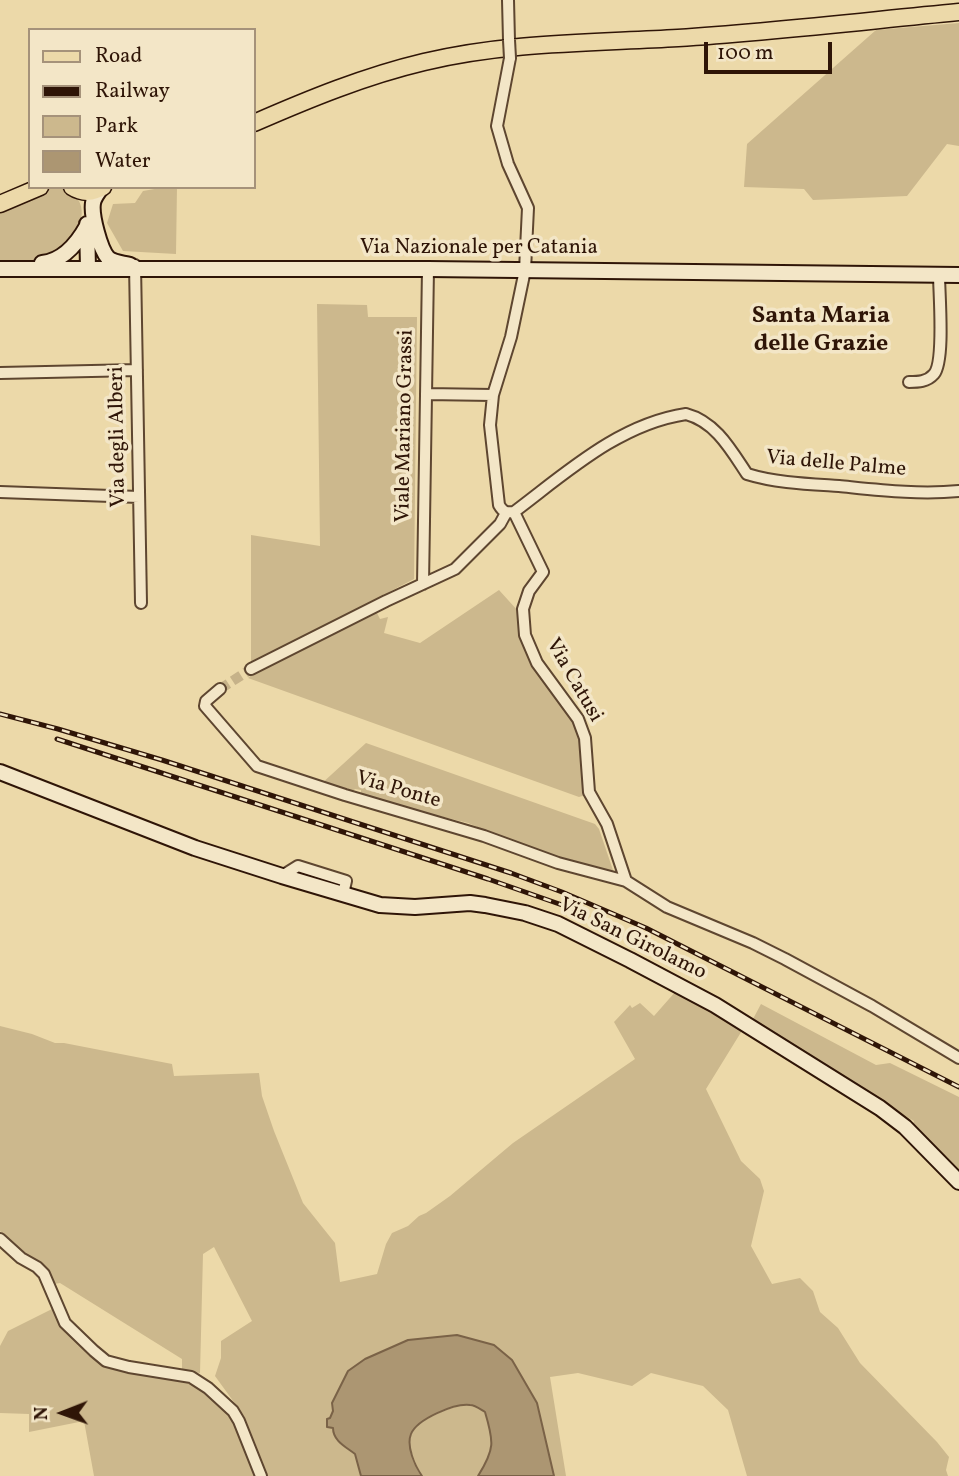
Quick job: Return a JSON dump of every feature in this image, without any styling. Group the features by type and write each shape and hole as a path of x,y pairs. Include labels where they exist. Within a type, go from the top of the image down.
{"main road":[{"path":"256,122 344,86 424,62 470,53 546,45 758,32 959,12"},
{"path":"0,204 33,189"},
{"path":"75,189 85,192 99,189"}],"street":[{"name":"Via Catusi","path":"508,0 510,58 497,126 508,164 528,208 525,270 493,395 490,425 499,505 502,511 510,512 543,572 529,591 523,609 525,635 537,663 578,719 585,738 589,792 607,824 626,881"},
{"path":"75,189 86,206 92,229 107,256 135,268"},
{"path":"88,268 93,260 93,203 95,195 101,189"},
{"path":"0,267 56,261 92,229"},
{"name":"Via Nazionale per Catania","path":"0,267 92,270 428,269 959,275"},
{"name":"Via degli Alberi","path":"135,268 141,603"},
{"name":"Viale Mariano Grassi","path":"423,584 428,269"},
{"path":"909,382 929,379 938,368 939,274"},
{"path":"0,373 137,370"},
{"path":"426,394 493,395"},
{"name":"Via delle Palme","path":"510,512 611,441 645,424 686,414 716,432 731,447 747,474 754,476 789,483 894,491 959,491"},
{"path":"0,492 139,496"},
{"path":"251,669 386,600 455,569 510,512"},
{"name":"Via Ponte","path":"220,689 206,701 205,706 257,766 484,836 558,863 626,881"},
{"name":"Via San Girolamo","path":"0,772 195,848 282,877 344,887 380,905 485,905 516,910 558,924 715,1005 880,1108 905,1127 959,1182"},
{"path":"282,877 298,866 344,887"},
{"path":"626,881 667,907 785,958 959,1058"},
{"path":"0,1238 21,1258 44,1273 65,1323 106,1361 191,1377 208,1388 233,1411 261,1476"}],"green space":[{"path":"959,23 959,146 947,144 907,196 813,200 804,189 744,187 747,144 876,30"},
{"path":"46,189 64,189 78,200 82,214 73,240 59,250 40,260 0,261 0,210"},
{"path":"177,189 176,254 123,251 107,223 113,204 135,203 143,191"},
{"path":"317,304 367,305 368,317 417,317 414,579 251,664 251,535 320,546"},
{"path":"499,590 518,611 523,637 580,730 582,743 579,748 586,795 579,797 248,678 376,611 380,619 388,617 384,633 420,643"},
{"path":"366,743 595,824 615,876 559,861 468,823 361,797 361,790 355,789 349,795 320,785"},
{"path":"676,991 743,1029 706,1089 741,1161 760,1179 764,1191 751,1246 772,1284 800,1278 813,1291 820,1312 838,1328 860,1363 949,1457 946,1470 948,1476 747,1476 728,1410 703,1386 651,1373 632,1386 578,1373 550,1377 566,1476 554,1476 537,1403 512,1360 333,1411 327,1427 333,1428 341,1444 355,1454 361,1476 268,1476 244,1416 215,1376 221,1358 221,1341 252,1321 214,1247 203,1254 200,1373 182,1371 182,1359 60,1283 54,1284 0,1231 0,1026 55,1043 172,1064 174,1076 259,1073 262,1096 303,1203 335,1243 340,1282 377,1274 392,1233 408,1226 450,1196 513,1143 635,1059 614,1022 630,1005 632,1008 640,1003 654,1016"},
{"path":"761,1004 876,1065 890,1063 959,1097 959,1170 913,1124 914,1121 753,1019"},
{"path":"54,1308 92,1353 189,1380 232,1412 258,1476 94,1476 84,1421 29,1432 29,1414 0,1413 0,1346 8,1331"},
{"path":"472,1404 485,1412 491,1438 488,1459 478,1476 422,1476 411,1448 411,1435 414,1430 422,1422 440,1413"}],"water":[{"path":"457,1335 494,1345 512,1360 537,1403 554,1476 478,1476 488,1459 491,1438 485,1412 472,1405 446,1409 415,1428 411,1434 410,1450 422,1476 361,1476 355,1454 338,1440 333,1428 327,1427 327,1419 333,1411 332,1403 348,1371 365,1359 408,1340"}],"tunnel":[{"path":"220,689 251,669"}],"railway":[{"path":"0,714 162,760 562,892 646,928 959,1087"},
{"path":"57,739 585,913"}],"district":[{"name":"Santa Maria delle Grazie","path":"821,332"}]}
